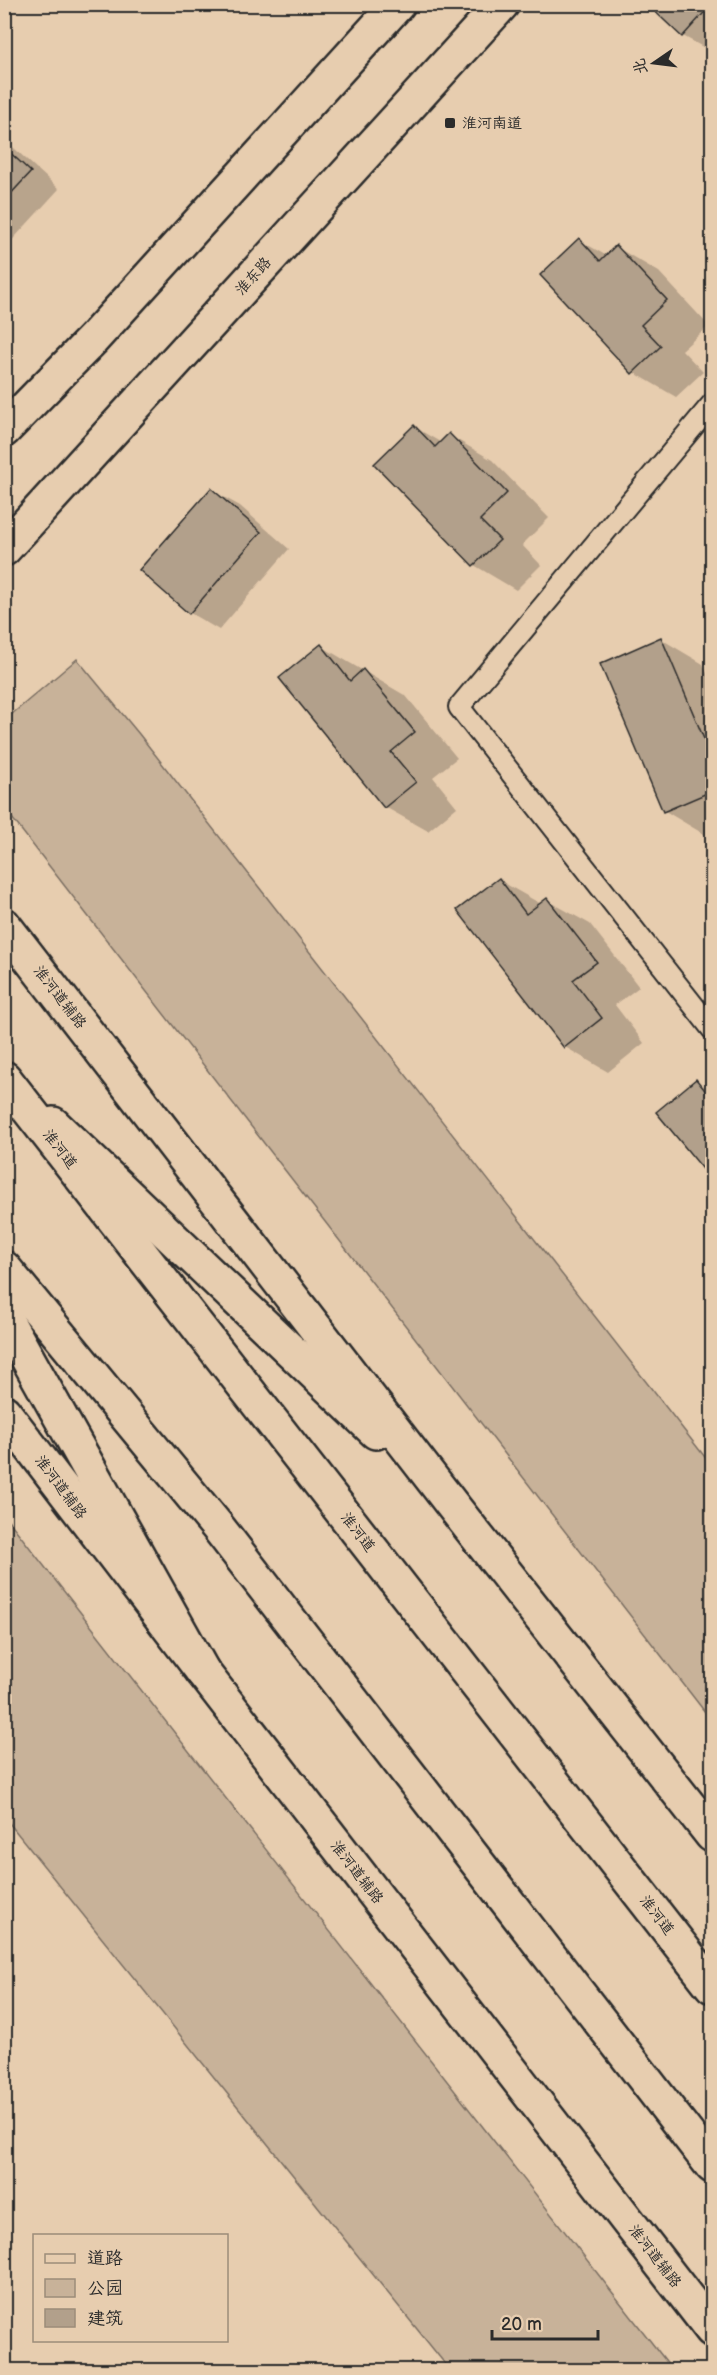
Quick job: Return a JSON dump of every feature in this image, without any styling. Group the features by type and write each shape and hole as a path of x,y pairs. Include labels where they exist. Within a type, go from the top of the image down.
{"main road":[{"path":"4,430 101,330 398,4"},
{"name":"淮东路","path":"4,549 502,4"},
{"name":"淮河道辅路","path":"4,925 453,1506 712,1835"},
{"path":"5,1078 453,1506"},
{"name":"淮河道","path":"5,1078 712,1986"},
{"path":"4,1268 218,1527 712,2166"},
{"path":"4,1316 203,1672"},
{"name":"淮河道辅路","path":"4,1412 712,2330"}],"lane":[{"path":"712,404 459,707 712,1029"}],"green space":[{"path":"77,659 139,734 712,1466 712,1721 5,809 5,720"},
{"path":"5,1516 673,2370 450,2370 5,1818"}],"building":[{"path":"647,4 712,4 682,37"},
{"path":"4,147 31,172 4,201"},
{"path":"579,238 600,261 616,245 667,300 641,325 661,346 632,374 540,275"},
{"path":"414,425 435,447 449,433 507,493 480,520 500,540 473,566 374,464"},
{"path":"211,488 261,532 189,614 139,570"},
{"path":"661,637 712,758 712,791 663,812 600,664"},
{"path":"321,644 350,681 363,669 415,732 391,752 416,782 384,808 279,678"},
{"path":"499,878 526,914 547,898 597,962 573,980 602,1018 564,1048 457,910"},
{"path":"696,1079 712,1099 712,1180 656,1112"}],"place":[{"name":"淮河南道","path":"450,123"}]}
